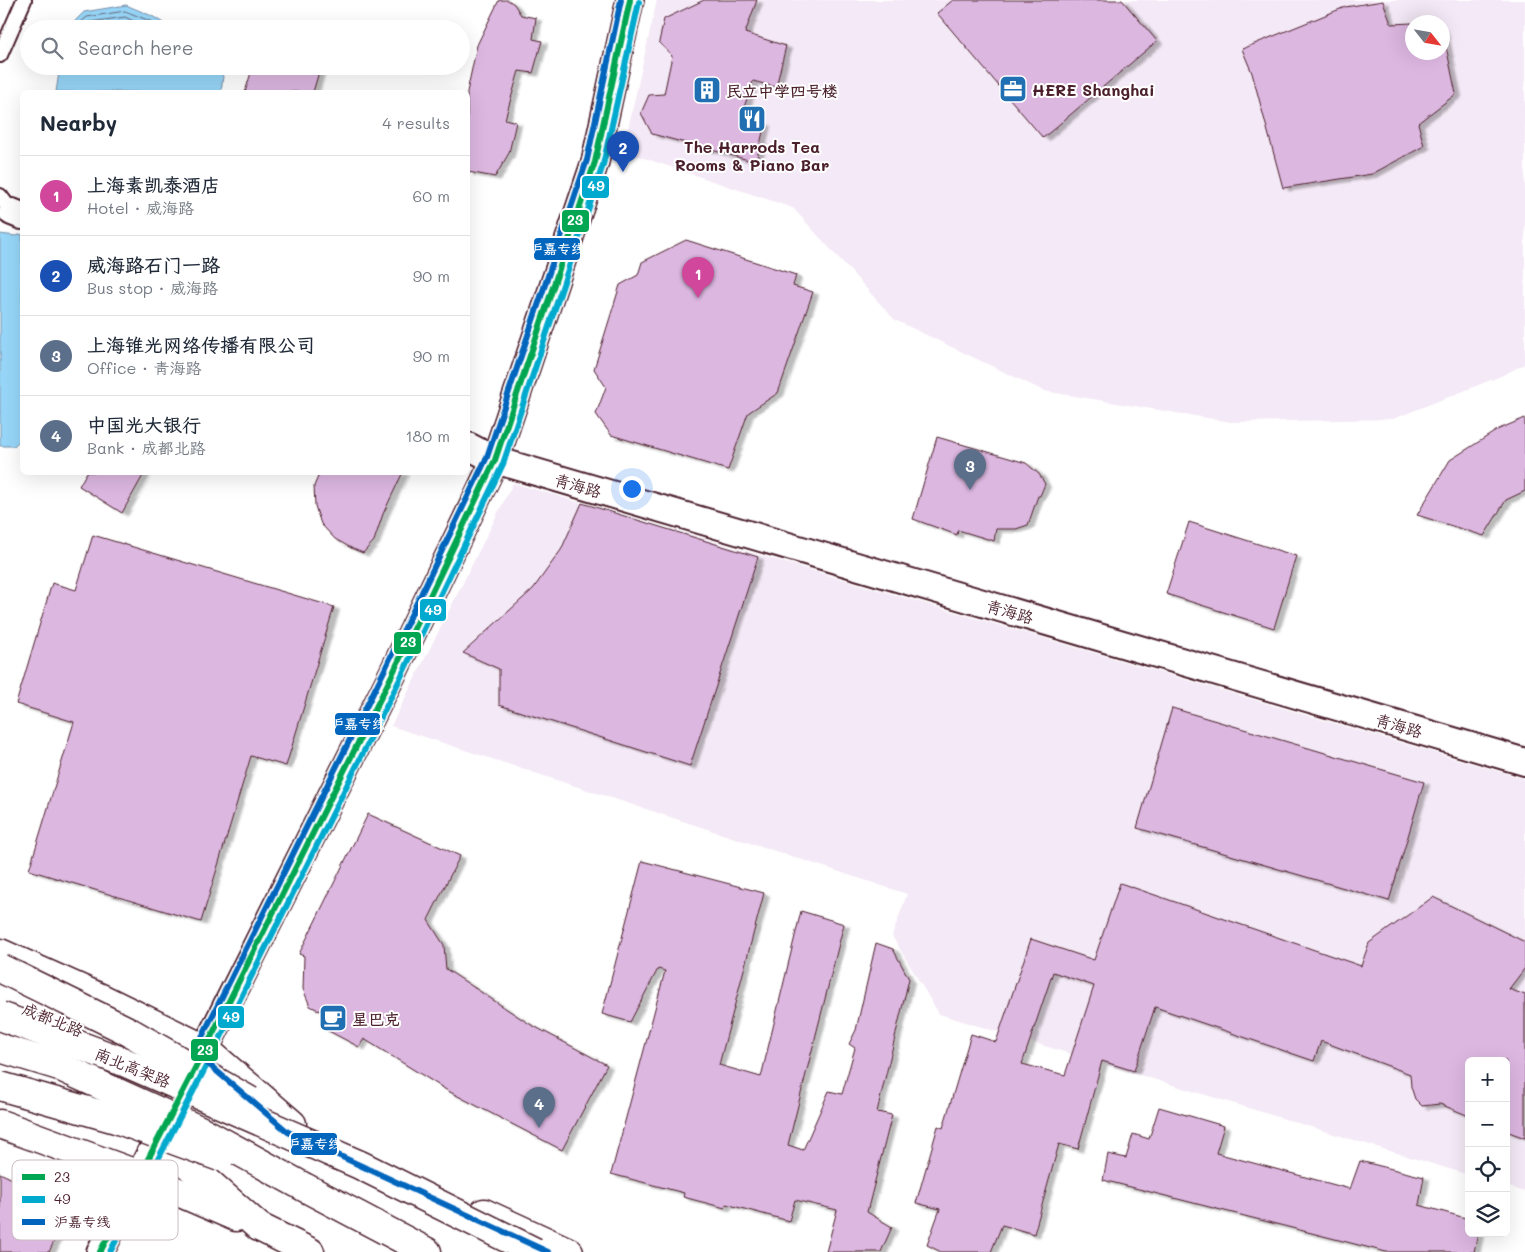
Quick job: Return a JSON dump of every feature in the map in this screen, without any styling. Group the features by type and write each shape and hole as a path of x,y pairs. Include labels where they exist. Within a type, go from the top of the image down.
{"main road":[{"path":"1,958 104,999 205,1049 292,1124"},
{"path":"1,958 98,1037"},
{"path":"1,958 76,1004 142,1039 360,1165"},
{"name":"成都北路","path":"0,998 98,1037 187,1080 292,1124 569,1252"},
{"name":"南北高架路","path":"0,1016 124,1062 360,1165 535,1252"},
{"name":"南北高架路","path":"0,1048 56,1065 202,1131 427,1252"},
{"path":"0,1078 72,1103 158,1138 259,1227"},
{"path":"0,1086 116,1119 304,1187"},
{"path":"0,1124 99,1160"},
{"path":"178,1192 259,1227 310,1252"}],"street":[{"path":"147,1160 187,1080 205,1049 392,675 495,460 595,162 630,0"},
{"name":"青海路","path":"470,447 495,460 1525,762"},
{"path":"100,1252 106,1240"}],"lane":[{"path":"0,55 24,0"}],"shaded area":[{"path":"657,0 1525,0 1525,364 1501,376 1393,419 1231,422 1044,391 895,320 793,208 623,151"},
{"path":"513,483 1525,779 1525,1192 1510,1187 1510,1057 1465,1057 1465,1174 939,1014 892,936 907,894 391,726"}],"water":[{"path":"126,5 158,20 76,20 84,12"},
{"path":"59,75 223,76 221,90 56,90"},
{"path":"0,234 20,235 20,440 14,446 0,446"}],"building":[{"path":"499,0 508,0 514,4 521,15 536,18 533,39 542,41 533,73 519,71 505,119 516,122 509,153 495,177 470,172 470,90 467,90 477,45"},
{"name":"民立中学四号楼","path":"704,0 757,0 745,33 786,46 776,87 753,81 741,116 765,123 756,162 652,134 641,113 649,95 664,94 672,56 659,42 664,19"},
{"path":"953,0 1122,0 1157,41 1043,138 937,13"},
{"path":"1383,1 1391,24 1405,23 1405,60 1449,60 1456,94 1418,123 1424,146 1372,174 1283,188 1252,73 1242,49 1345,7"},
{"path":"250,75 318,75 314,90 246,90"},
{"path":"686,240 796,275 793,286 813,292 778,393 748,413 728,470 611,435 596,414 606,387 594,369 620,285 638,275 642,262"},
{"path":"1525,418 1525,491 1506,500 1484,536 1417,515 1450,460 1499,429"},
{"path":"937,437 1026,463 1039,474 1045,484 1040,496 1038,496 1028,525 1016,529 996,529 994,541 958,530 957,535 913,519"},
{"path":"85,475 143,475 122,513 79,486"},
{"path":"319,475 402,475 383,514 374,541 363,553 335,539 321,524 315,506 314,486"},
{"path":"582,503 758,557 690,766 499,705 499,669 463,653 533,589 561,550"},
{"path":"1189,522 1296,556 1274,628 1166,594"},
{"path":"93,535 334,607 286,766 251,756 201,922 29,870 74,722 16,704 52,583 76,590"},
{"path":"1172,708 1424,782 1389,901 1137,828"},
{"path":"368,814 460,856 428,920 444,945 446,969 528,1023 607,1065 562,1150 448,1091 364,1039 359,1047 321,1027 327,1014 310,1006 303,989 304,956 299,954"},
{"path":"642,861 764,893 719,1065 761,1077 801,911 844,924 788,1145 803,1150 829,1091 842,1094 855,1048 849,1044 856,1030 876,943 893,949 909,979 877,1112 892,1115 867,1212 892,1227 881,1252 826,1252 837,1210 795,1200 789,1221 726,1204 725,1208 683,1197 684,1193 611,1174 665,971 658,969 630,1022 602,1014"},
{"path":"1120,883 1361,966 1369,943 1433,897 1525,942 1525,968 1509,989 1525,995 1525,1138 1510,1132 1510,1057 1465,1057 1465,1114 1440,1104 1422,1106 1415,1099 1411,1087 1410,1074 1321,1041 1314,1061 1155,1007 1134,1071 1102,1061 1078,1149 1059,1144 1034,1234 1002,1225 991,1252 941,1252 927,1245 940,1209 916,1203 938,1126 943,1128 971,1034 996,1042 1031,939 1094,960","holes":["1053,972 1094,986 1065,1075 1022,1064"]},
{"path":"1159,1107 1224,1126 1216,1153 1350,1189 1360,1161 1424,1177 1419,1205 1465,1218 1465,1237 1477,1237 1474,1252 1386,1252 1103,1180 1108,1154 1126,1158 1133,1134 1149,1139"},
{"path":"0,1173 12,1179 12,1240 55,1240 49,1252 0,1252"}],"transit line":[{"name":"沪嘉专线","path":"548,1252 288,1132 199,1056 196,1049 384,671 487,457 587,160 621,0"},
{"name":"23","path":"148,1160 392,675 495,460 595,162 630,0"},
{"name":"49","path":"158,1160 400,679 503,464 603,165 639,2"},
{"name":"23","path":"100,1252 106,1240"},
{"name":"49","path":"110,1252 116,1240"}],"place":[{"name":"HERE Shanghai","path":"1013,89"},
{"name":"民立中学四号楼","path":"707,90"},
{"name":"The Harrods Tea Rooms & Piano Bar","path":"752,119"},
{"name":"威海路石门一路","path":"623,172"},
{"name":"上海素凯泰酒店","path":"698,298"},
{"name":"上海锥光网络传播有限公司","path":"970,490"},
{"name":"星巴克","path":"333,1018"},
{"name":"中国光大银行","path":"539,1128"}]}
